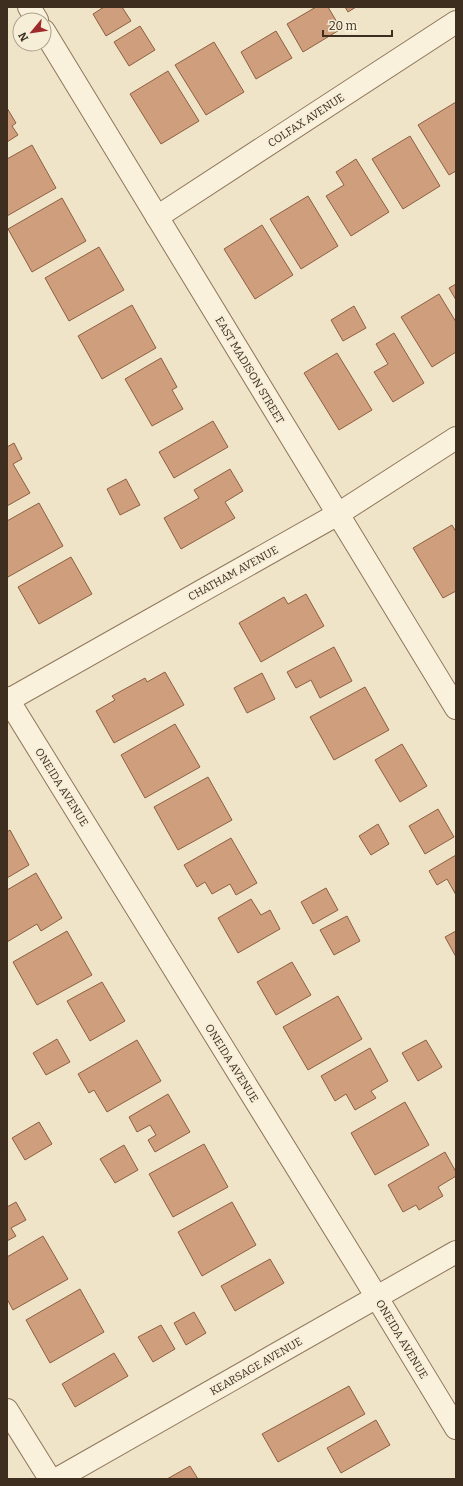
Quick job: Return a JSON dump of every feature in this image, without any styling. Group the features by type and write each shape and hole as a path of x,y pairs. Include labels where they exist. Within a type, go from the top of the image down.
{"street":[{"name":"COLFAX AVENUE","path":"157,217 456,22"},
{"name":"EAST MADISON STREET","path":"52,44 456,708"},
{"name":"CHATHAM AVENUE","path":"7,700 338,514 456,438"},
{"name":"ONEIDA AVENUE","path":"7,700 377,1297 456,1428"},
{"name":"KEARSAGE AVENUE","path":"57,1479 456,1252"},
{"path":"7,1410 50,1479"}],"building":[{"path":"104,7 122,7 131,21 106,36 93,14"},
{"path":"316,7 328,7 341,29 303,52 287,24"},
{"path":"345,7 356,7 348,12"},
{"path":"140,26 155,50 129,66 114,42"},
{"path":"276,31 292,58 256,79 241,52"},
{"path":"214,42 244,92 206,115 175,65"},
{"path":"168,71 199,121 161,144 130,94"},
{"path":"456,102 456,171 449,175 418,125"},
{"path":"7,108 16,123 12,126 18,135 7,142"},
{"path":"410,136 440,186 403,209 372,159"},
{"path":"32,145 56,188 7,216 7,159"},
{"path":"356,159 389,212 351,236 326,196 344,185 336,172"},
{"path":"308,196 338,246 301,269 270,219"},
{"path":"62,198 86,241 32,272 8,229"},
{"path":"262,225 293,275 255,299 224,249"},
{"path":"99,247 124,290 69,321 45,278"},
{"path":"456,284 456,300 449,288"},
{"path":"439,294 456,322 456,352 432,367 401,317"},
{"path":"132,305 156,348 102,379 78,336"},
{"path":"354,306 366,328 343,341 331,320"},
{"path":"394,333 424,383 393,402 374,372 388,364 376,344"},
{"path":"337,353 372,410 339,430 304,373"},
{"path":"161,358 177,387 172,390 183,409 152,426 125,379"},
{"path":"213,421 228,447 174,478 159,452"},
{"path":"14,443 22,459 13,464 30,493 7,506 7,447"},
{"path":"230,469 243,491 225,502 235,518 181,549 164,518 199,498 194,490"},
{"path":"126,479 140,505 120,515 107,489"},
{"path":"39,503 63,546 8,577 7,521"},
{"path":"452,525 456,532 456,591 443,598 413,548"},
{"path":"71,557 92,594 39,624 18,587"},
{"path":"306,594 324,626 261,662 239,623 284,597 288,604"},
{"path":"334,647 352,681 320,698 311,680 296,688 287,672"},
{"path":"165,672 184,705 114,743 96,711 115,700 112,696 145,678 147,682"},
{"path":"262,673 275,699 247,713 234,688"},
{"path":"365,687 389,730 334,760 310,717"},
{"path":"175,724 200,767 145,798 121,755"},
{"path":"402,744 427,786 400,802 375,760"},
{"path":"208,777 232,820 178,850 154,807"},
{"path":"438,809 454,837 425,854 409,826"},
{"path":"378,824 389,844 371,855 359,836"},
{"path":"10,830 29,865 7,878 7,832"},
{"path":"231,838 257,883 236,895 230,884 212,894 205,882 197,887 184,865"},
{"path":"456,855 456,895 447,879 437,885 429,871"},
{"path":"36,873 62,918 41,931 37,924 7,942 7,890"},
{"path":"326,888 338,910 313,924 301,902"},
{"path":"251,899 261,915 270,910 280,929 238,953 218,918"},
{"path":"347,916 360,941 334,955 320,930"},
{"path":"67,931 92,975 37,1005 13,962"},
{"path":"456,931 456,957 445,937"},
{"path":"292,962 311,995 276,1015 257,982"},
{"path":"102,982 125,1021 90,1041 67,1001"},
{"path":"338,996 362,1039 308,1070 283,1027"},
{"path":"57,1039 70,1062 46,1075 33,1053"},
{"path":"137,1040 161,1081 107,1112 94,1090 89,1093 78,1074"},
{"path":"426,1040 442,1067 418,1081 402,1053"},
{"path":"370,1048 388,1081 371,1091 376,1098 355,1110 346,1094 335,1101 321,1076"},
{"path":"168,1094 190,1132 155,1152 148,1140 156,1135 150,1125 137,1132 129,1117"},
{"path":"405,1102 429,1145 375,1175 351,1133"},
{"path":"39,1122 52,1144 25,1160 12,1138"},
{"path":"204,1144 228,1187 173,1217 149,1174"},
{"path":"124,1145 138,1170 115,1183 100,1159"},
{"path":"445,1152 456,1172 456,1176 438,1187 443,1196 419,1210 416,1205 403,1212 388,1185"},
{"path":"16,1202 26,1220 11,1228 16,1236 7,1241 7,1207"},
{"path":"232,1202 256,1245 202,1276 178,1232"},
{"path":"43,1236 68,1279 13,1310 7,1299 7,1257"},
{"path":"270,1259 284,1283 235,1311 221,1286"},
{"path":"80,1289 104,1332 50,1363 26,1320"},
{"path":"194,1312 206,1333 186,1345 174,1323"},
{"path":"161,1325 175,1349 153,1362 138,1337"},
{"path":"114,1353 128,1376 75,1407 62,1384"},
{"path":"349,1386 365,1414 278,1462 262,1434"},
{"path":"376,1420 390,1445 341,1473 327,1448"},
{"path":"190,1466 198,1479 167,1479"}]}
